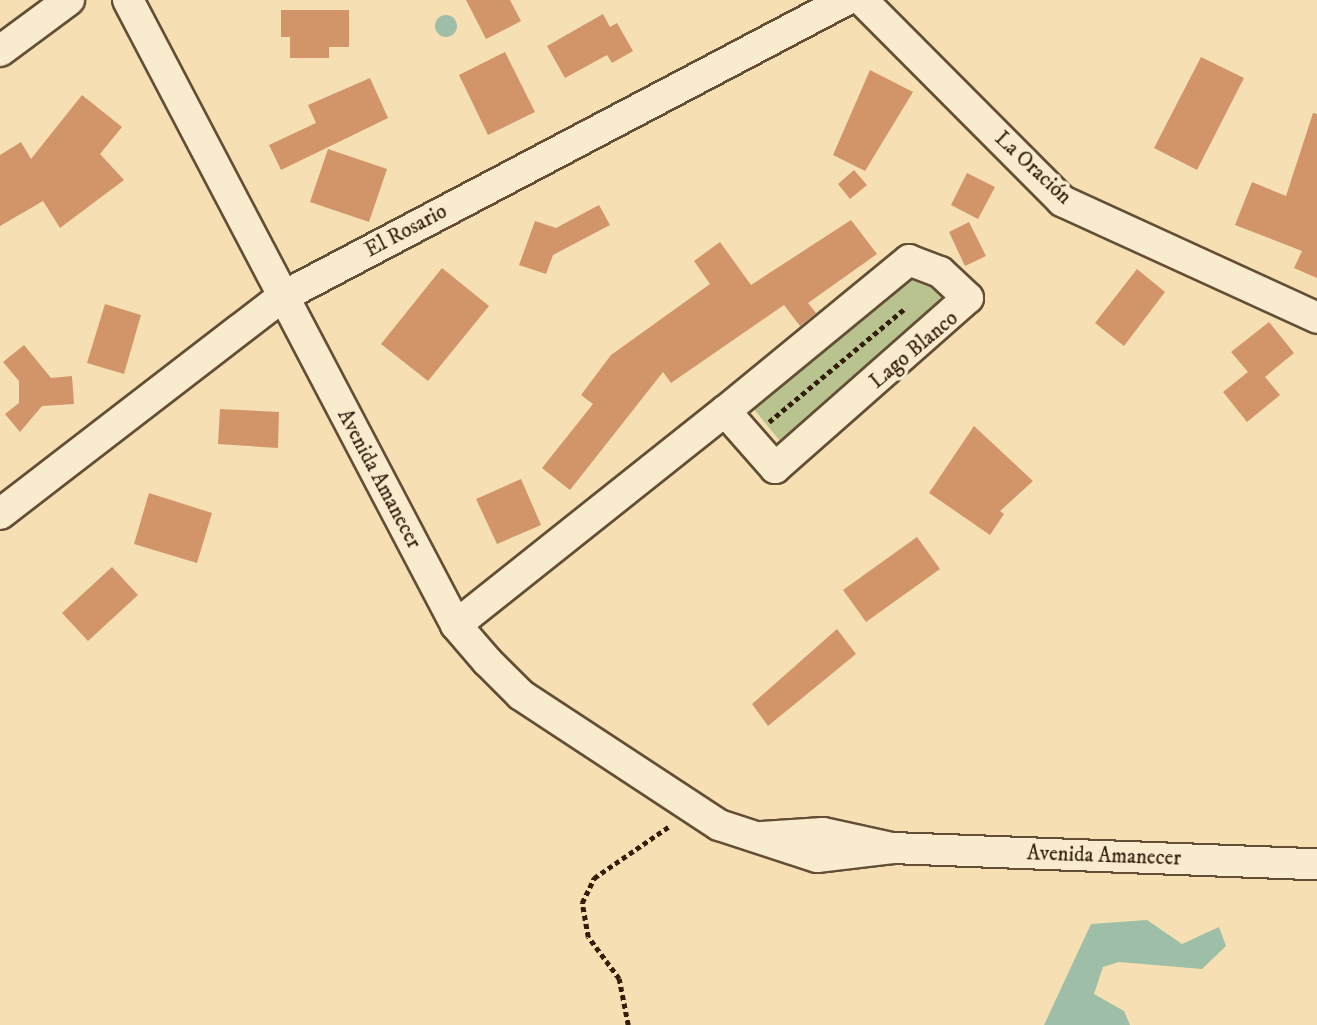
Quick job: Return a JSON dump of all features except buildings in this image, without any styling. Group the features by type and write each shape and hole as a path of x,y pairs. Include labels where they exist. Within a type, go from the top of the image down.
{"street":[{"path":"0,51 69,0"},
{"name":"Avenida Amanecer","path":"128,0 456,625 521,695 677,818 762,837 823,833 892,848 1317,864"},
{"name":"El Rosario","path":"0,514 282,297 846,0"},
{"name":"La Oración","path":"862,0 1062,201 1317,318"},
{"name":"Lago Blanco","path":"456,625 725,411 909,260 940,272 968,298 963,308 775,468 725,411"}],"path":[{"path":"855,304 904,359"},
{"path":"750,439 905,309"},
{"path":"815,337 866,391"},
{"path":"776,369 824,426"},
{"path":"628,1025 619,979 588,937 582,903 594,878 677,818"}],"shaded area":[{"path":"446,15 454,18 457,26 454,34 446,37 438,34 435,26 438,18"},
{"path":"909,271 935,281 952,307 784,446 749,403"},
{"path":"1147,920 1182,944 1219,927 1226,946 1202,969 1119,962 1103,967 1094,994 1124,1011 1130,1025 1044,1025 1091,924"}]}
